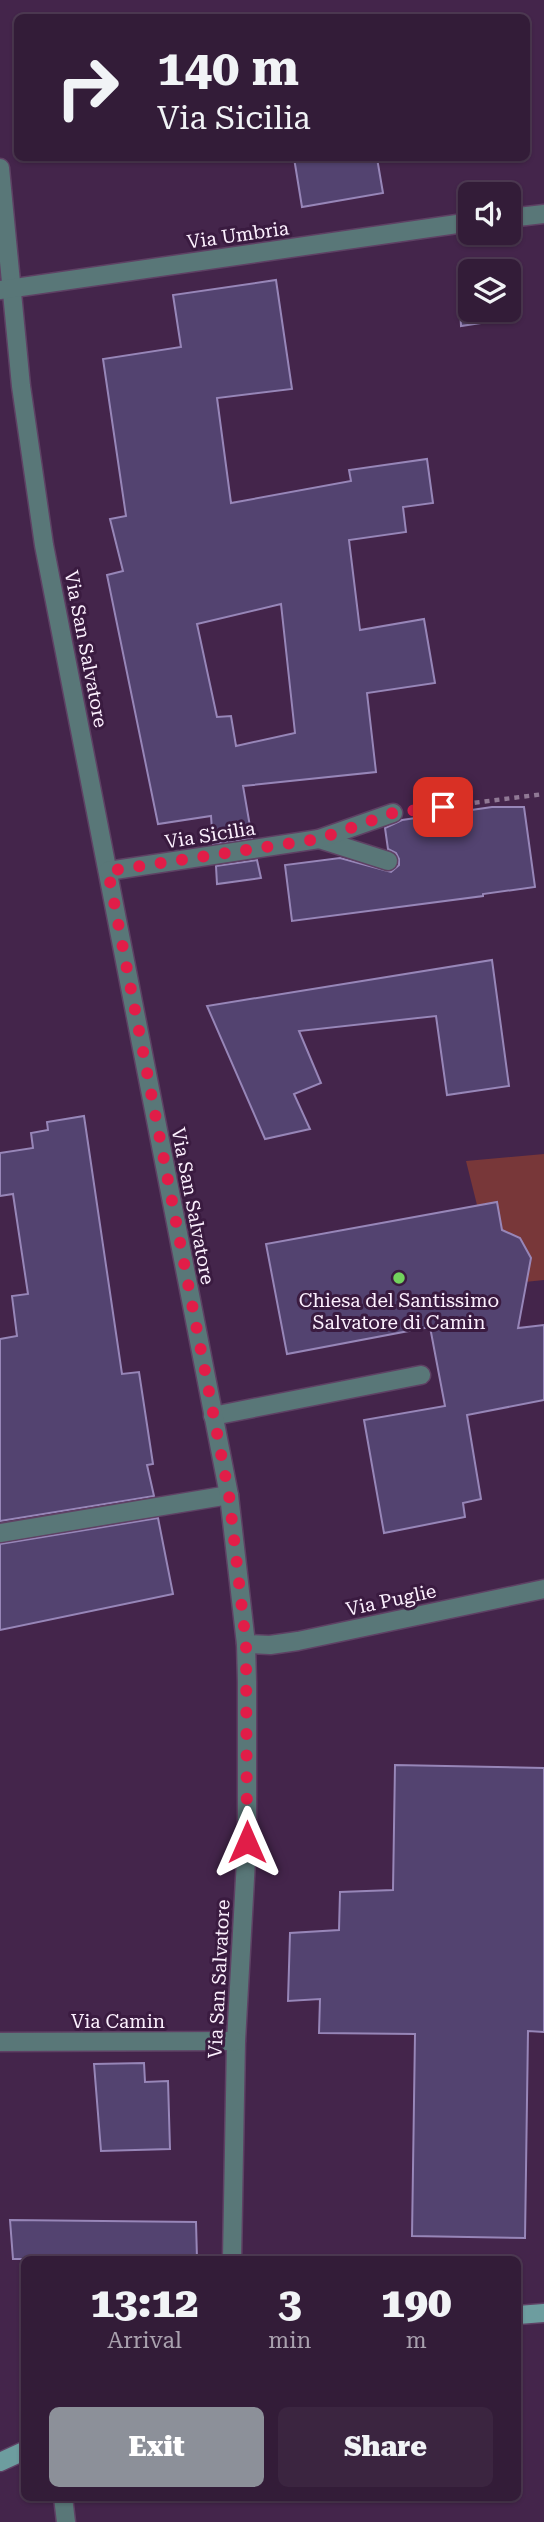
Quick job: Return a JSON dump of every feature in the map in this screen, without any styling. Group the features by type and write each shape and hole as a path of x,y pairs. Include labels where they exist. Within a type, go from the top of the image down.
{"street":[{"name":"Via San Salvatore","path":"0,168 5,290 44,545 229,1495 246,1644 247,1842 236,2041 232,2256"},
{"path":"521,217 544,214"},
{"name":"Via Umbria","path":"5,290 458,224"},
{"name":"Via Sicilia","path":"108,871 319,839 393,813"},
{"name":"Via Sicilia","path":"319,839 388,861"},
{"path":"213,1416 421,1375"},
{"path":"0,1533 229,1495"},
{"name":"Via Puglie","path":"246,1644 298,1641 544,1589"},
{"name":"Via Camin","path":"0,2042 236,2041"},
{"path":"521,2315 544,2313"},
{"path":"0,2462 21,2452"},
{"path":"63,2501 66,2522"}],"path":[{"path":"393,813 544,794"}],"shaded area":[{"path":"544,1154 544,1280 497,1285 466,1161"}],"building":[{"path":"294,161 378,161 383,193 302,207"},
{"path":"276,280 292,389 217,398 231,503 351,481 349,470 427,459 433,503 403,507 406,532 349,540 360,630 424,619 435,683 367,693 376,772 243,786 252,838 213,844 211,816 158,824 107,575 123,571 110,519 126,516 103,359 181,347 173,295","holes":["281,604 295,733 236,746 231,716 217,717 197,624"]},
{"path":"461,322 488,322 461,326"},
{"path":"492,807 524,807 535,887 292,921 285,865 340,858 391,872 399,865 399,859 396,853 388,849 385,828 402,820"},
{"path":"257,860 261,878 217,884 216,866"},
{"path":"492,960 509,1086 447,1095 436,1016 299,1031 321,1083 294,1094 310,1129 265,1139 207,1006"},
{"path":"84,1116 122,1374 139,1372 153,1464 147,1465 154,1496 0,1521 0,1339 17,1336 12,1296 28,1294 13,1194 0,1196 0,1153 33,1148 31,1133 48,1130 47,1122"},
{"path":"497,1202 502,1230 520,1238 531,1258 518,1328 544,1325 544,1400 467,1415 481,1499 463,1503 465,1517 384,1533 364,1420 445,1406 430,1327 287,1354 266,1244"},
{"path":"158,1518 173,1594 0,1630 0,1544"},
{"path":"395,1765 544,1768 544,2032 528,2031 525,2238 412,2236 415,2034 319,2033 320,1999 288,2001 290,1933 339,1930 340,1892 393,1890"},
{"path":"144,2063 145,2082 168,2081 170,2149 101,2151 94,2064"},
{"path":"10,2220 196,2222 197,2256 21,2256 21,2259 13,2259"}],"place":[{"name":"Chiesa del Santissimo Salvatore di Camin","path":"399,1278"}],"route":[{"path":"247,1842 246,1644 229,1495 108,871 319,839 393,813 443,807"}]}
